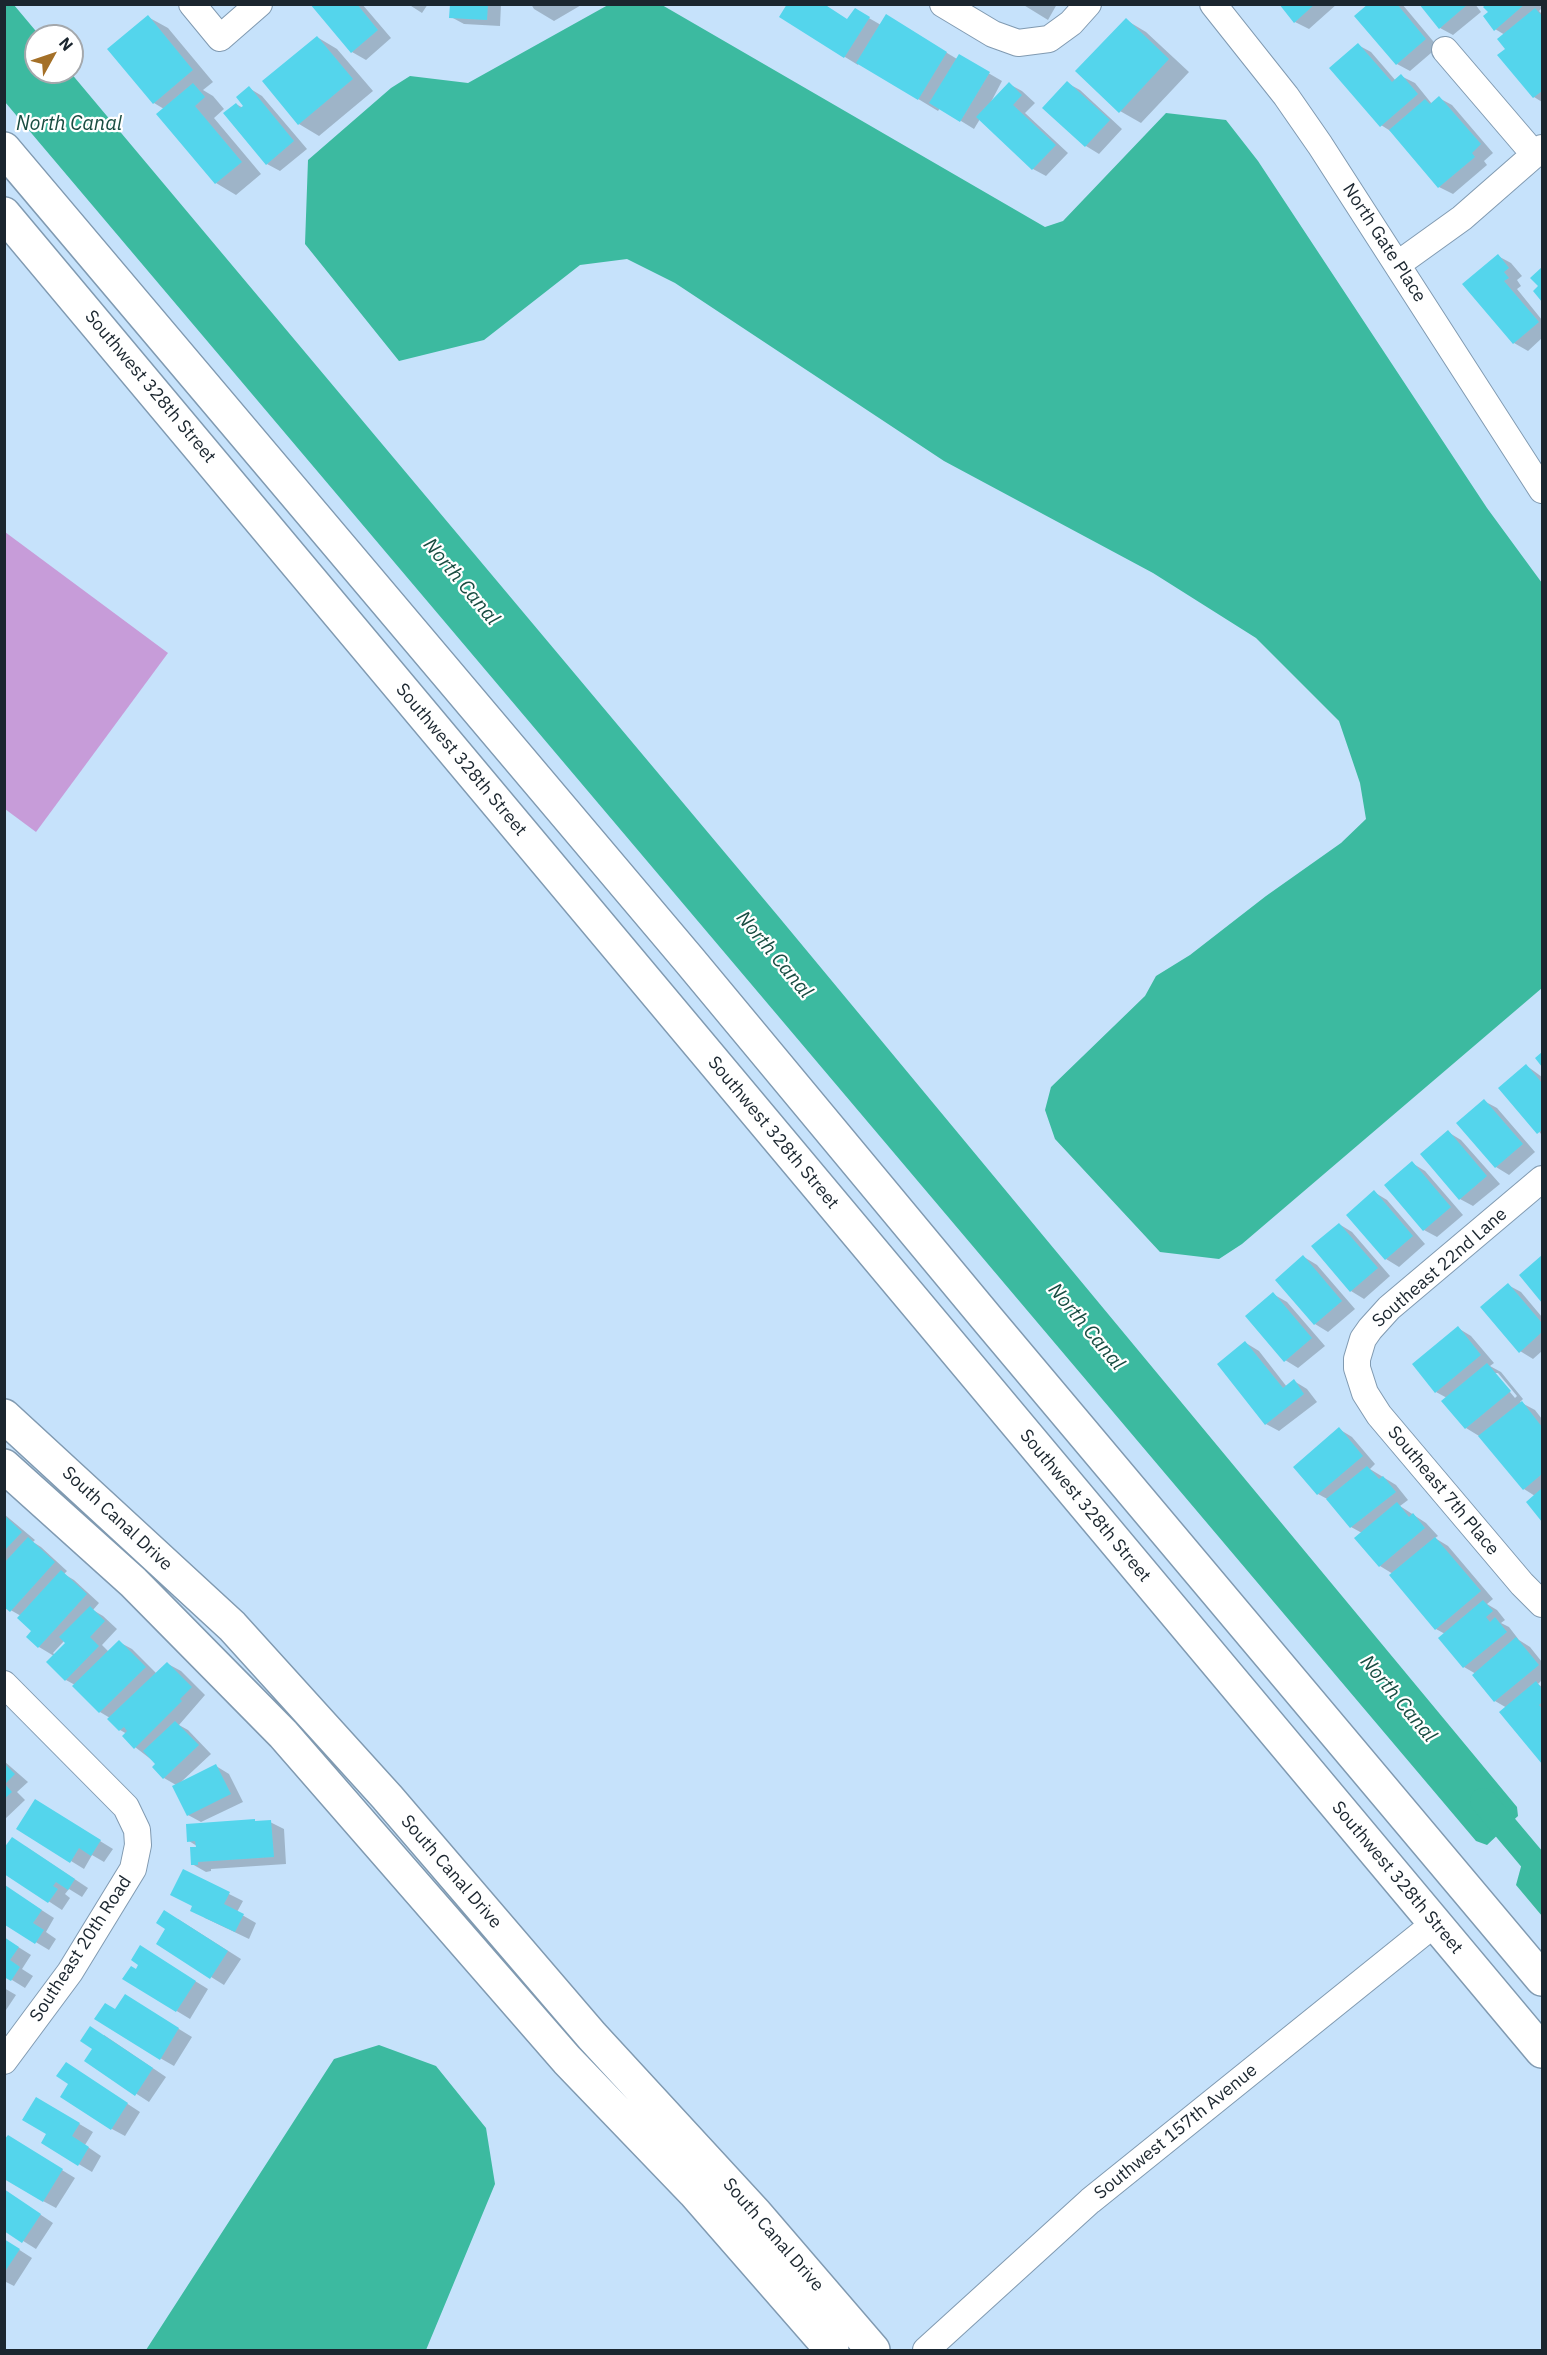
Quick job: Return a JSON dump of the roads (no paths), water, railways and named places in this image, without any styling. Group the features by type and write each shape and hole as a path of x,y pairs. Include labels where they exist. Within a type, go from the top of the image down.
{"street":[{"path":"192,4 220,38 259,4"},
{"path":"943,4 993,34 1018,43 1049,39 1071,23 1088,4"},
{"name":"North Gate Place","path":"1213,4 1286,96 1398,264 1542,490"},
{"path":"1398,264 1462,218 1538,151 1445,50"},
{"path":"4,149 19,185 690,961 1542,1979"},
{"name":"Southwest 328th Street","path":"4,214 1542,2051"},
{"name":"Southeast 22nd Lane","path":"1357,1368 1357,1359 1363,1339 1378,1319 1542,1179"},
{"name":"Southeast 7th Place","path":"1357,1368 1365,1393 1379,1414 1522,1584 1542,1604"},
{"name":"South Canal Drive","path":"4,1416 232,1626 387,1797 592,2036 756,2214 873,2350"},
{"name":"South Canal Drive","path":"4,1466 133,1582 283,1734 567,2060 694,2192 832,2350"},
{"name":"Southeast 20th Road","path":"4,1684 126,1807 137,1830 138,1845 133,1869 70,1972 4,2061"},
{"name":"Southwest 157th Avenue","path":"926,2350 1090,2201 1434,1924"}],"water":[{"name":"North Canal","path":"4,5 14,5 30,24 24,24 24,84 80,84 778,916 1517,1807 1518,1816 1487,1845 1476,1841 5,102"},
{"path":"608,5 662,5 1045,227 1063,221 1166,113 1226,120 1258,161 1487,508 1542,583 1542,988 1242,1244 1219,1259 1160,1252 1055,1139 1045,1110 1051,1087 1145,996 1156,976 1190,955 1266,896 1341,843 1366,819 1360,783 1339,721 1256,638 1153,573 944,461 675,283 627,259 580,265 484,340 399,361 305,244 308,160 391,88 410,76 468,83"},
{"path":"1542,1849 1542,1916 1516,1885 1522,1863"},
{"path":"379,2045 436,2066 486,2128 495,2184 426,2350 146,2350 334,2059"}],"waterway":[{"name":"North Canal","path":"1483,1801 1542,1871"}]}
